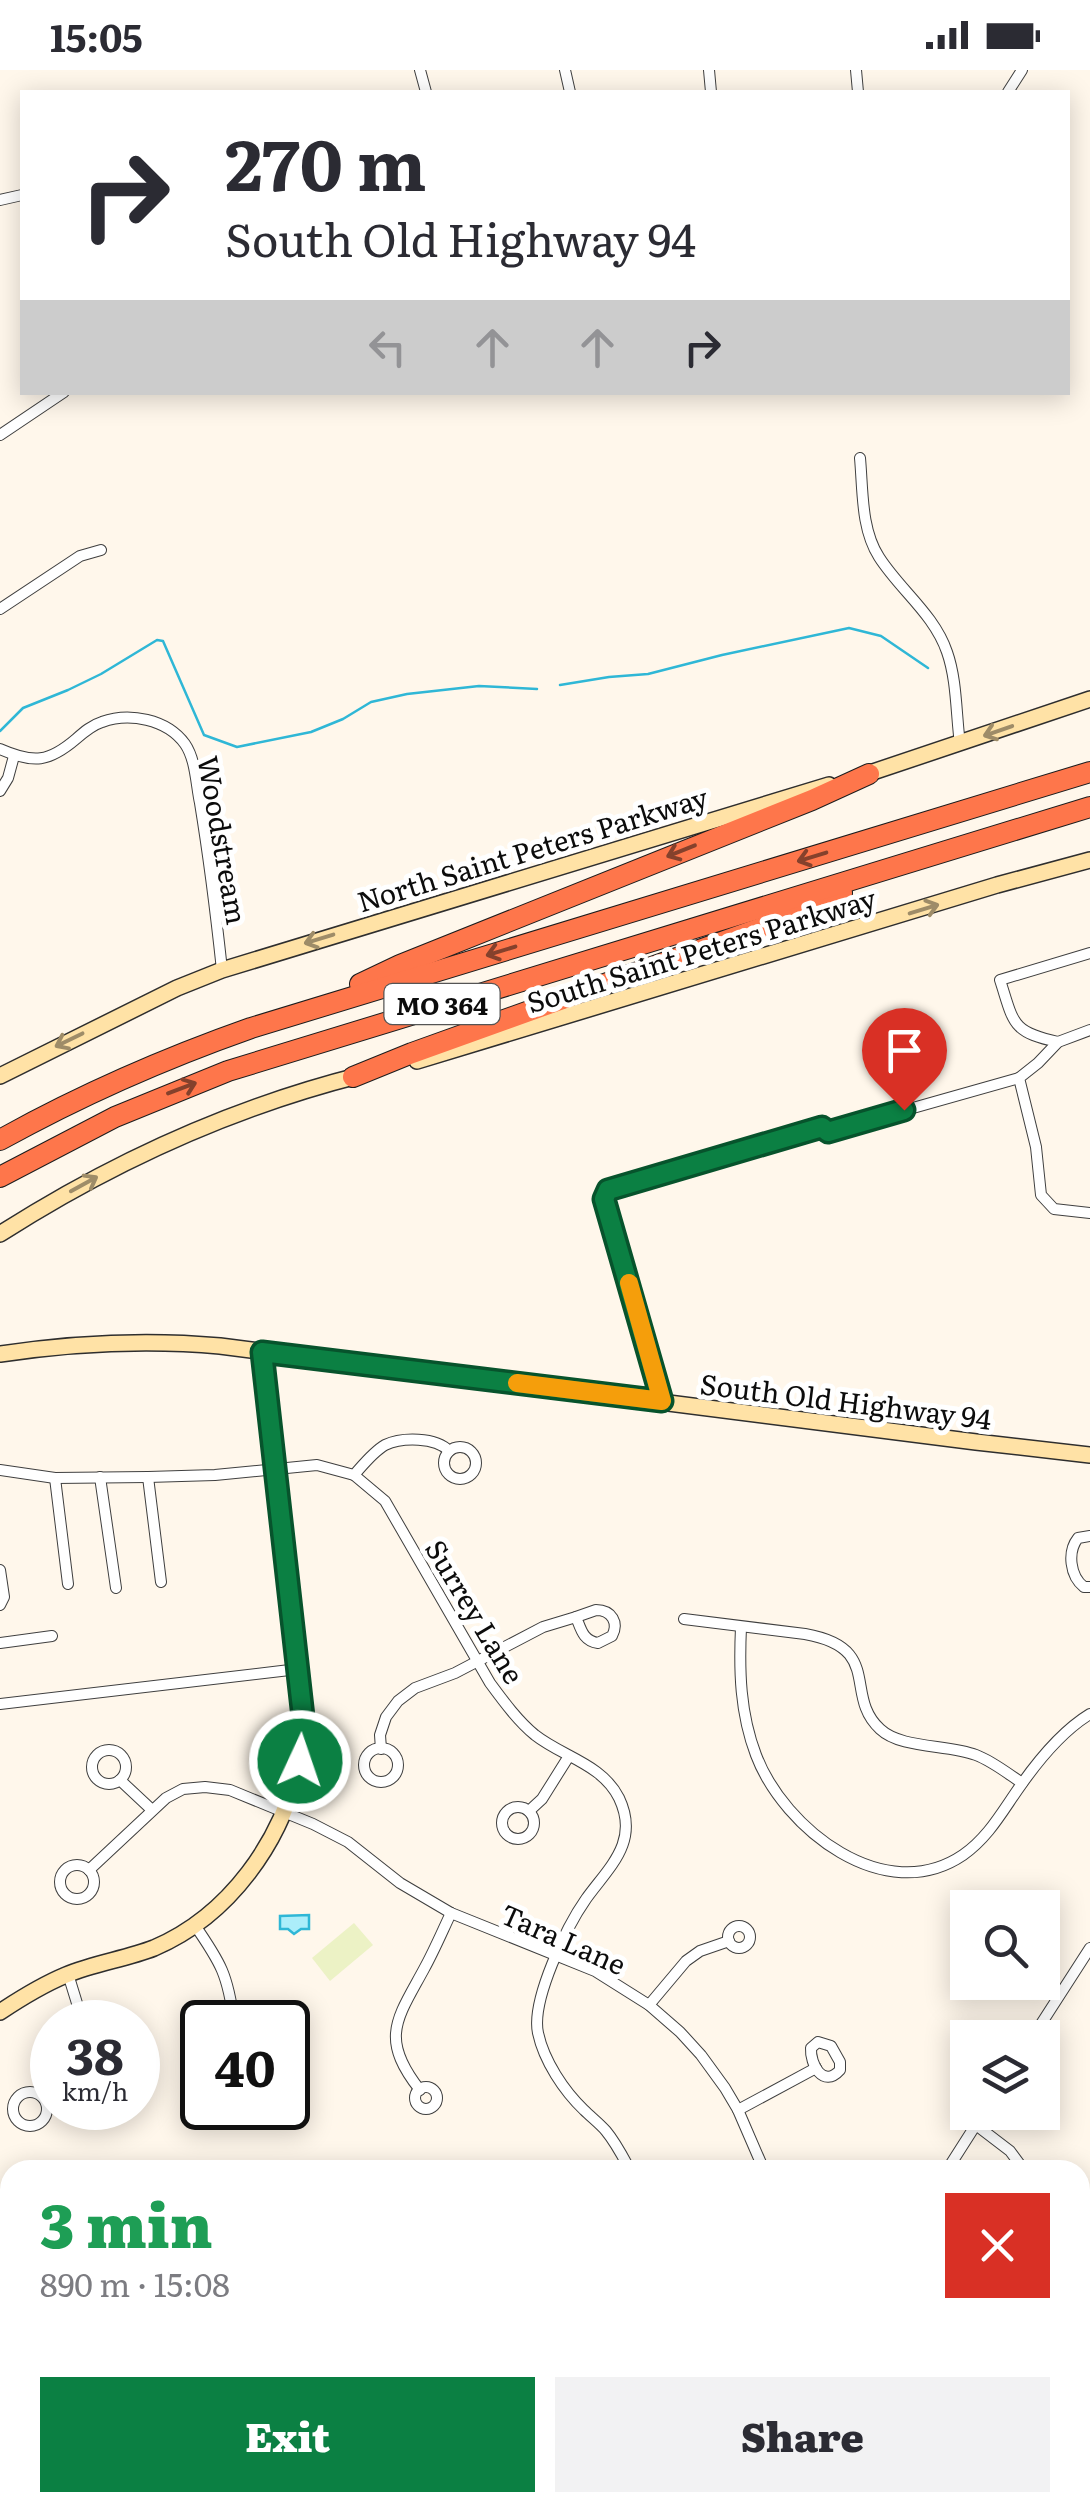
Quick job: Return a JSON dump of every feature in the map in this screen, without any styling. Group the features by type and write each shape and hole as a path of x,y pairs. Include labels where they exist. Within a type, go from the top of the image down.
{"highway":[{"name":"MO 364","path":"0,1140 78,1098 216,1041 1090,772"},
{"path":"304,1012 400,965 869,774"},
{"name":"MO 364","path":"0,1177 115,1117 228,1071 1090,807"},
{"path":"353,1077 412,1052 794,916 896,866"}],"main road":[{"name":"North Saint Peters Parkway","path":"0,1076 177,988 222,970 869,774 1090,699"},
{"name":"South Saint Peters Parkway","path":"0,1234 66,1194 161,1146 279,1100 1090,860"},
{"name":"South Old Highway 94","path":"0,1354 74,1344 148,1342 220,1346 1090,1454"},
{"path":"0,2012 33,1990 68,1974 157,1946 194,1924 236,1889 260,1857 284,1813 300,1761 303,1717 262,1352"}],"street":[{"path":"0,435 60,395"},
{"path":"860,458 871,540 887,567 940,634 948,655 960,744"},
{"path":"0,609 80,556 101,550"},
{"name":"Woodstream","path":"14,756 54,756 100,722 118,718 154,721 185,744 193,762 222,970"},
{"path":"0,749 14,756 0,791"},
{"path":"1058,1042 1020,1030 1000,980 1090,953"},
{"path":"662,1401 604,1199 608,1190 822,1127 828,1132 1019,1078 1058,1042 1090,1030"},
{"path":"1019,1078 1036,1148 1041,1196 1054,1209 1090,1213"},
{"path":"0,1470 54,1478 148,1477 317,1465 354,1475 386,1444 411,1440 443,1444 449,1451"},
{"name":"Surrey Lane","path":"354,1475 385,1501 507,1706 535,1735 593,1768 611,1784 621,1802 624,1842 617,1860 584,1902 543,1987 538,2034 569,2093 606,2130 624,2160"},
{"path":"100,1477 116,1588"},
{"path":"148,1477 161,1582"},
{"path":"54,1478 68,1584"},
{"path":"1090,1536 1078,1538 1072,1550 1075,1577 1084,1587 1090,1586"},
{"path":"0,1570 4,1598 0,1605"},
{"path":"380,1749 386,1717 398,1701 416,1688 478,1662 543,1626 576,1617"},
{"path":"684,1619 824,1637 855,1663 868,1712 876,1726 889,1736 979,1756 1022,1783"},
{"path":"741,1627 741,1697 747,1728 762,1768 782,1800 824,1842 888,1871 938,1868 963,1855 992,1829 1022,1783 1062,1734 1090,1714"},
{"path":"0,1643 52,1636"},
{"path":"0,1704 298,1669"},
{"path":"529,1811 542,1799 569,1756"},
{"path":"120,1780 152,1810"},
{"name":"Tara Lane","path":"89,1870 152,1810 183,1789 205,1786 230,1790 313,1824 348,1842 400,1884 451,1913 594,1971 649,2005 701,2055 738,2110 760,2160"},
{"path":"420,2090 406,2073 395,2034 396,2022 451,1913"},
{"path":"194,1924 220,1962 232,2000"},
{"path":"649,2005 686,1961 700,1951 728,1941"},
{"path":"1045,2020 1085,1967 1090,1948"},
{"path":"68,1974 76,2000"},
{"path":"738,2110 816,2068"},
{"path":"953,2160 972,2130"},
{"path":"984,2130 1017,2160"}],"green space":[{"path":"354,1923 373,1945 330,1981 312,1958"}],"water":[{"path":"309,1915 309,1929 294,1934 280,1929 280,1916"}],"waterway":[{"path":"560,685 648,674 849,628 881,636 928,668"},
{"path":"0,731 23,708 101,674 157,640 163,641 204,735 237,747 311,732 371,702 407,694 479,686 537,689"}],"slow traffic":[{"path":"517,1383 662,1401 629,1283"}],"route":[{"path":"300,1761 303,1717 262,1352 662,1401 604,1194 822,1127 828,1132 904,1110"}]}
